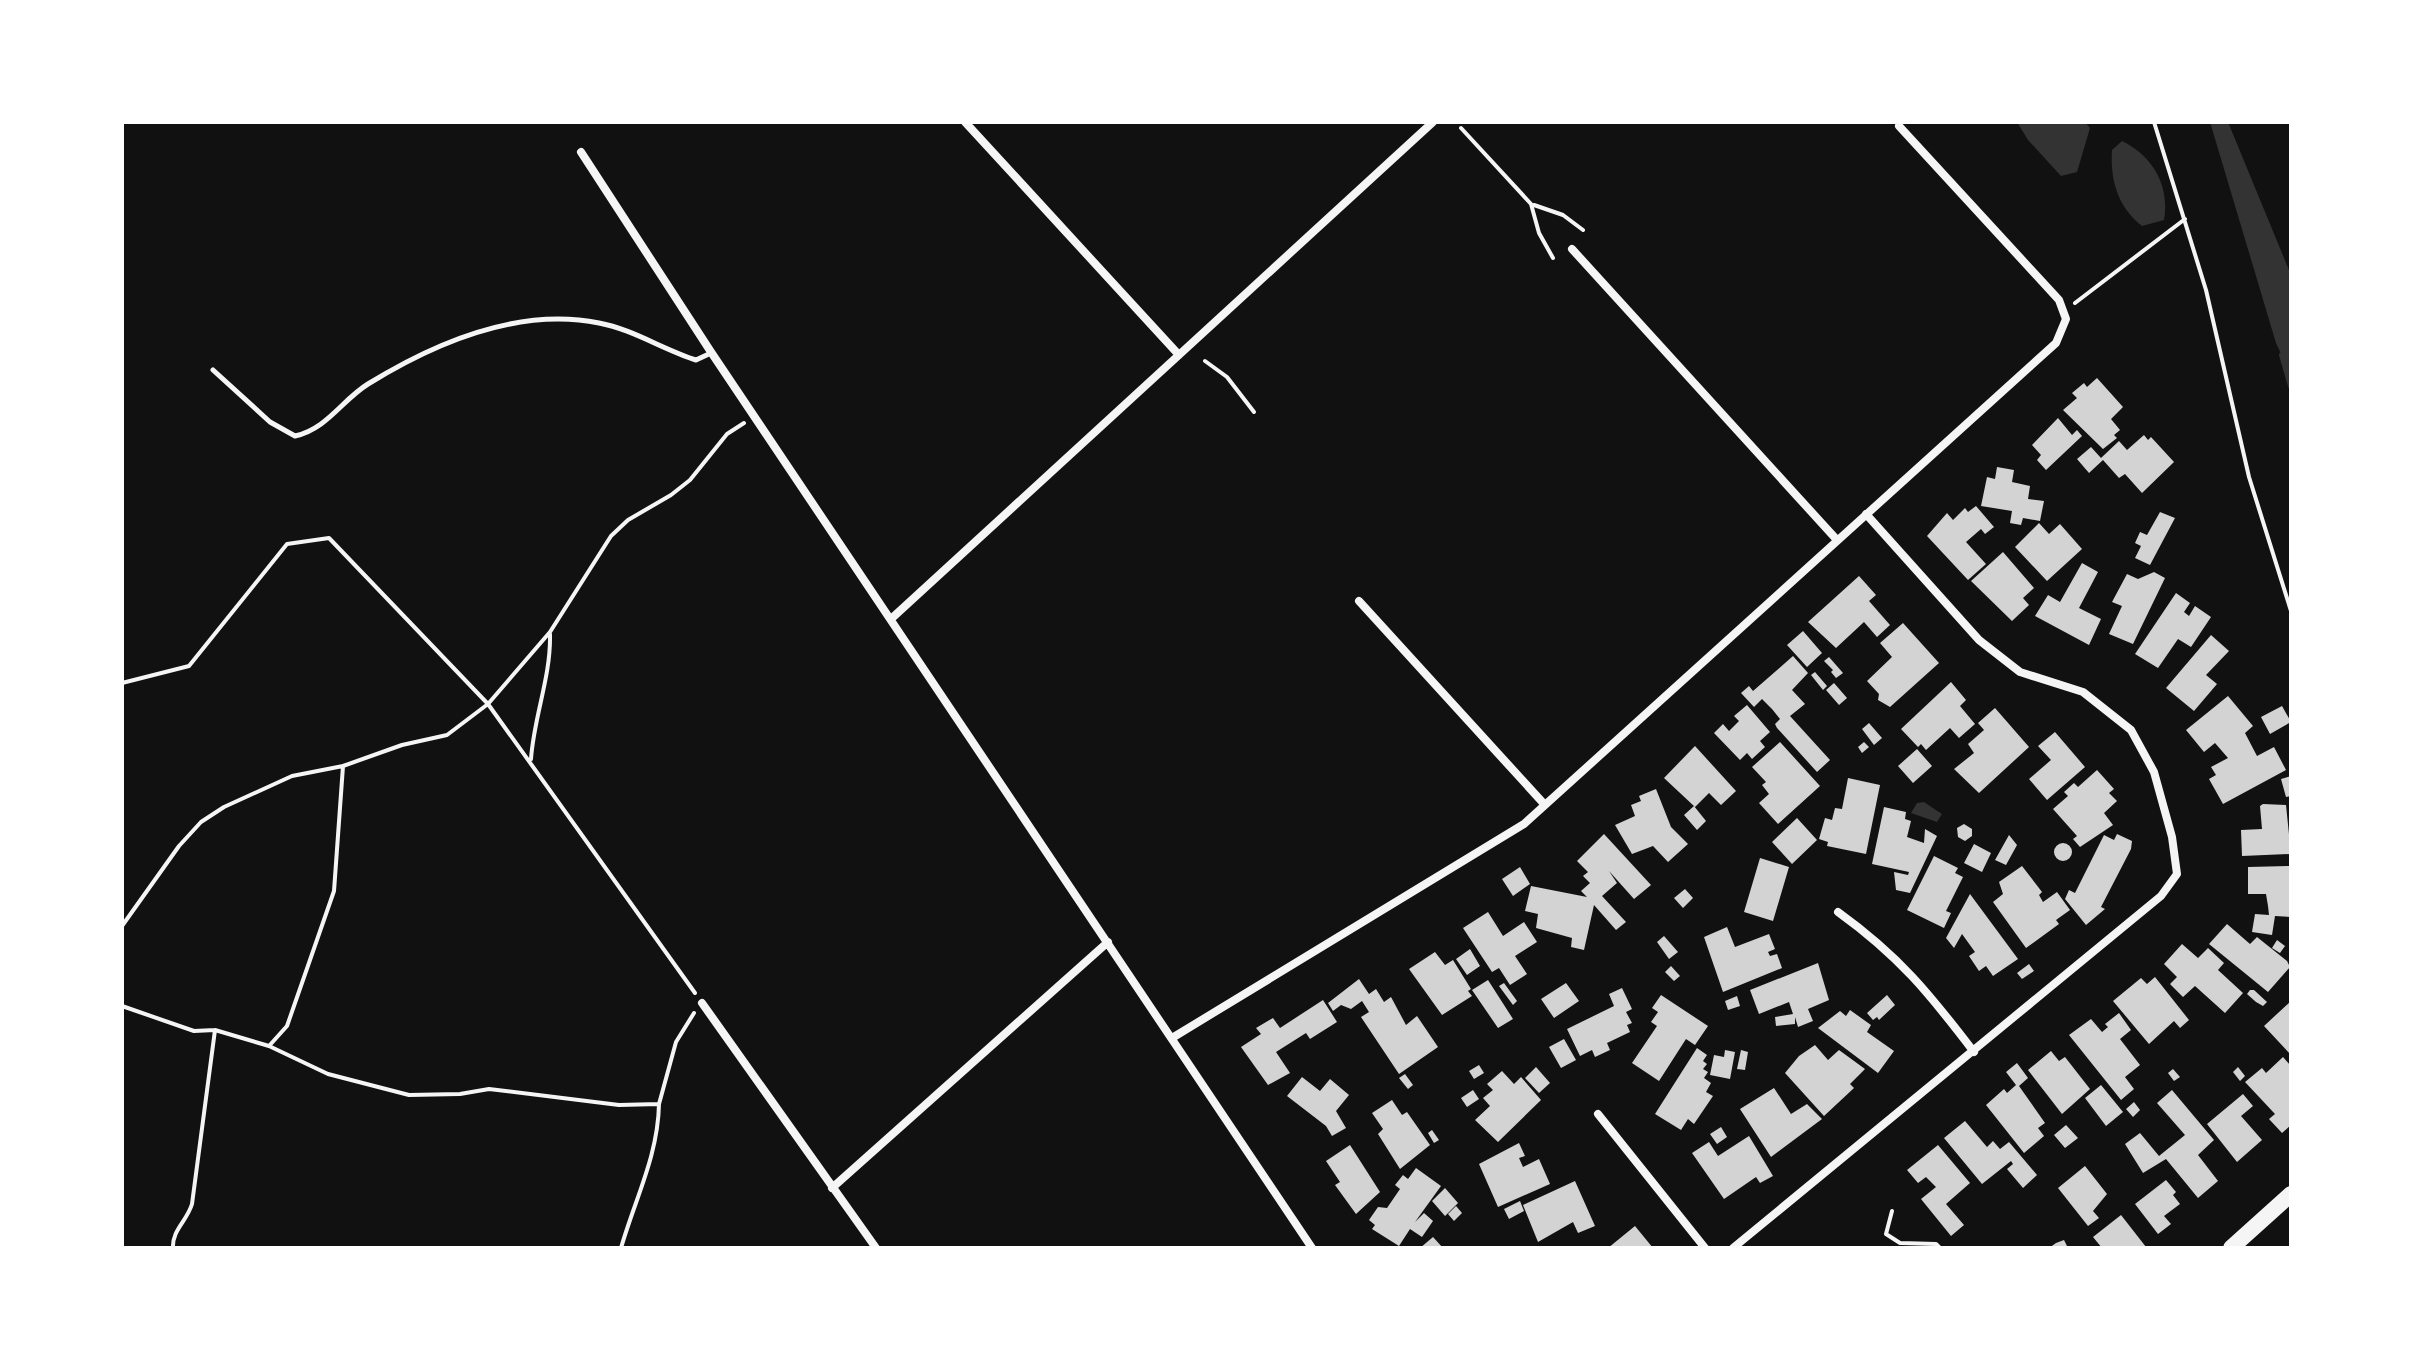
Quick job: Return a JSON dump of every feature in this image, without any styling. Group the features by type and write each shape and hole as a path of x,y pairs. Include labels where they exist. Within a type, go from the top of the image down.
{"main road":[{"path":"2231,1248 2291,1194"}],"street":[{"path":"965,122 1179,355"},
{"path":"891,619 1433,122"},
{"path":"1172,1038 1524,824 2056,343 2066,319 2059,300 1899,126"},
{"path":"581,152 711,352 1312,1248"},
{"path":"1572,249 1837,540"},
{"path":"1733,1248 2161,896 2177,874 2172,837 2154,772 2131,730 2083,692 2020,672 1979,640 1866,514"},
{"path":"1359,601 1545,805"},
{"path":"1838,912 1878,940 1917,978 1974,1052"},
{"path":"832,1188 1108,942"},
{"path":"702,1003 876,1248"},
{"path":"1598,1114 1705,1248"}],"lane":[{"path":"213,370 270,422 295,436 327,421 367,385 466,333 510,324 568,320 602,323 696,360 711,352"}],"path":[{"path":"2154,122 2221,346 2249,477 2291,611"},
{"path":"1461,128 1531,204 1539,233 1553,258"},
{"path":"1531,204 1563,215 1583,230"},
{"path":"2082,298 2185,219"},
{"path":"1205,361 1220,369 1254,412"},
{"path":"122,926 179,846 201,822 224,807 292,776 343,766 402,745 447,735 488,704 550,632 611,536 628,520 690,480 727,434 754,416"},
{"path":"122,683 189,666 287,544 329,538 488,704 702,1003 676,1042 659,1104 658,1133 649,1169 621,1248"},
{"path":"530,761 537,709 551,664 550,632"},
{"path":"269,1046 287,1026 334,891 343,766"},
{"path":"122,1006 194,1031 215,1030 269,1046 328,1074 409,1095 460,1094 489,1089 619,1105 659,1104"},
{"path":"173,1248 172,1237 192,1204 215,1030"},
{"path":"1892,1211 1886,1234 1900,1243 1936,1244 1940,1248"}],"shaded area":[{"path":"2017,122 2085,122 2090,128 2077,172 2061,176 2028,140"},
{"path":"2210,122 2228,122 2291,275 2291,375 2276,343"},
{"path":"2122,141 2142,155 2157,173 2164,195 2164,220 2142,226 2121,202 2114,182 2112,150"},
{"path":"1924,802 1942,814 1937,822 1911,813 1917,803"}],"building":[{"path":"2097,378 2123,407 2111,419 2120,430 2114,435 2117,438 2103,449 2063,410 2077,398 2072,393 2084,383 2087,387"},
{"path":"2058,418 2072,435 2077,430 2082,436 2046,470 2037,460 2041,455 2032,445"},
{"path":"2144,435 2148,440 2151,437 2174,462 2142,493 2125,474 2119,478 2103,460 2089,473 2077,459 2091,447 2101,458 2119,441 2127,450"},
{"path":"1997,467 2014,470 2012,482 2030,486 2028,499 2044,501 2040,521 2023,518 2021,525 2010,523 2012,511 1981,506 1987,477 1995,479"},
{"path":"1976,506 1994,527 1985,534 1981,529 1966,542 1986,564 1968,580 1927,536 1947,513 1953,520 1965,508 1968,512"},
{"path":"2160,512 2175,518 2150,565 2135,558 2141,546 2135,543 2140,532 2147,535"},
{"path":"2039,523 2049,534 2060,524 2082,549 2047,581 2015,547"},
{"path":"2003,552 2034,588 2023,598 2029,605 2012,621 1971,581"},
{"path":"2082,563 2098,572 2079,608 2101,619 2089,645 2035,616 2048,595 2060,602"},
{"path":"2154,572 2165,578 2133,644 2109,634 2122,606 2112,602 2127,574 2138,579"},
{"path":"1859,576 1876,595 1869,601 1890,625 1877,637 1864,622 1836,648 1808,622"},
{"path":"2176,593 2190,603 2184,612 2189,616 2195,606 2211,617 2191,647 2178,639 2158,668 2135,654"},
{"path":"1903,623 1939,663 1890,707 1878,700 1879,694 1867,681 1892,657 1880,643"},
{"path":"1803,631 1822,653 1807,667 1787,645"},
{"path":"2211,635 2229,651 2206,675 2217,684 2194,711 2166,688"},
{"path":"1793,656 1808,673 1792,690 1805,704 1790,716 1830,760 1817,772 1777,728 1775,724 1780,719 1772,709 1762,699 1754,707 1741,693 1749,686 1753,691"},
{"path":"1829,657 1843,673 1836,678 1824,661"},
{"path":"1815,672 1827,686 1823,690 1811,675"},
{"path":"1951,682 1966,700 1960,706 1975,724 1959,738 1950,728 1926,750 1921,744 1918,747 1901,729"},
{"path":"1834,683 1847,698 1839,705 1826,690"},
{"path":"2228,696 2253,726 2245,733 2257,756 2274,747 2286,770 2223,804 2209,779 2216,775 2211,767 2228,758 2215,743 2204,752 2186,730"},
{"path":"1747,705 1770,732 1760,741 1765,747 1752,759 1747,753 1740,760 1714,733 1723,724 1729,731 1739,721 1734,716"},
{"path":"2282,706 2291,722 2270,734 2261,717"},
{"path":"1995,708 2029,747 1979,793 1954,769 1974,753 1968,744 1984,730 1978,723"},
{"path":"1869,723 1882,738 1874,745 1862,729"},
{"path":"2055,732 2085,767 2047,800 2029,779 2051,760 2038,746"},
{"path":"1780,742 1820,786 1778,824 1759,803 1769,794 1762,785 1766,782 1752,767"},
{"path":"1864,742 1869,747 1862,753 1858,747"},
{"path":"1695,746 1736,791 1721,805 1709,793 1695,807 1664,778"},
{"path":"1917,749 1932,766 1913,783 1898,766"},
{"path":"2097,770 2114,789 2109,793 2117,801 2104,813 2113,825 2080,847 2073,839 2077,836 2053,809 2068,796 2064,792 2074,783 2078,787"},
{"path":"2291,776 2291,796 2286,797 2281,779"},
{"path":"1848,778 1880,785 1866,854 1827,846 1828,842 1819,839 1825,818 1832,820 1835,808 1842,809"},
{"path":"1656,789 1671,827 1688,844 1668,862 1653,846 1632,854 1615,825 1635,816 1631,805 1641,801 1639,796"},
{"path":"2286,805 2291,854 2242,856 2241,830 2262,829 2260,806"},
{"path":"1694,806 1706,821 1697,830 1684,815"},
{"path":"1884,807 1906,812 1905,819 1911,821 1907,837 1924,843 1925,829 1937,836 1910,893 1896,890 1894,872 1908,875 1909,872 1872,864"},
{"path":"1797,818 1817,840 1792,864 1772,842"},
{"path":"1964,824 1972,829 1972,836 1965,841 1958,837 1957,828"},
{"path":"1604,834 1651,885 1634,899 1609,871 1617,883 1602,896 1626,922 1616,930 1594,905 1584,950 1571,947 1572,938 1536,928 1538,914 1525,911 1531,886 1587,897 1581,891 1590,883 1583,876 1588,872 1577,861"},
{"path":"2117,834 2132,841 2131,849 2101,907 2105,909 2086,925 2065,899 2069,890 2075,893 2104,835 2114,840"},
{"path":"2009,835 2017,845 2006,865 1995,860"},
{"path":"2063,843 2072,852 2063,861 2054,852"},
{"path":"1974,844 1991,853 1982,872 1964,863"},
{"path":"1934,856 1958,868 1955,873 1963,877 1946,911 1951,913 1944,928 1907,910"},
{"path":"1760,858 1789,867 1773,921 1744,912"},
{"path":"2022,866 2042,892 2039,895 2043,902 2057,892 2070,910 2056,920 2059,924 2026,948 1993,902 2003,894 1999,882"},
{"path":"2291,866 2291,917 2275,916 2272,935 2252,932 2255,914 2269,915 2266,894 2248,894 2248,867"},
{"path":"1520,867 1530,884 1513,896 1502,879"},
{"path":"1685,889 1693,898 1683,908 1674,898"},
{"path":"1970,894 2018,959 1993,976 1986,966 1979,971 1969,956 1975,952 1962,934 1954,948 1946,938"},
{"path":"1488,912 1503,936 1524,922 1537,942 1515,956 1527,974 1510,985 1499,968 1492,972 1463,928"},
{"path":"2227,924 2250,944 2257,937 2287,961 2290,967 2268,992 2209,944"},
{"path":"1727,927 1735,947 1769,934 1775,949 1768,952 1770,956 1777,954 1782,968 1723,992 1704,937"},
{"path":"1664,936 1678,952 1669,959 1657,942"},
{"path":"2277,940 2285,946 2280,953 2272,948"},
{"path":"2182,944 2198,958 2208,948 2224,963 2218,970 2243,993 2225,1013 2195,986 2183,997 2170,984 2177,977 2164,964"},
{"path":"1470,949 1480,966 1467,975 1456,959"},
{"path":"1435,952 1445,965 1453,960 1472,996 1442,1015 1409,969"},
{"path":"1818,963 1829,1000 1808,1009 1813,1021 1798,1027 1795,1017 1795,1024 1776,1026 1775,1017 1793,1014 1789,1002 1759,1014 1750,990"},
{"path":"2029,964 2034,971 2022,979 2017,973"},
{"path":"1671,966 1680,976 1674,981 1665,972"},
{"path":"2155,977 2189,1020 2180,1028 2174,1021 2149,1044 2113,1001 2141,978 2147,984"},
{"path":"1359,979 1369,994 1376,989 1384,1002 1391,997 1406,1025 1417,1016 1438,1047 1399,1074 1361,1017 1369,1012 1362,1001 1351,1009 1341,1005 1333,1011 1328,1003"},
{"path":"1488,980 1513,1019 1498,1028 1472,990"},
{"path":"1504,983 1517,1001 1513,1005 1499,986"},
{"path":"1566,983 1579,1001 1554,1018 1541,999"},
{"path":"1622,988 1632,1009 1626,1012 1632,1023 1627,1025 1630,1032 1607,1043 1610,1050 1595,1057 1592,1050 1580,1056 1567,1029 1614,1006 1609,994"},
{"path":"2250,990 2267,1002 2263,1006 2256,1002 2247,994"},
{"path":"1661,995 1708,1026 1695,1045 1686,1039 1659,1081 1632,1063 1657,1026 1651,1022 1658,1012 1652,1008"},
{"path":"1887,995 1895,1005 1879,1020 1877,1017 1873,1020 1867,1013"},
{"path":"1737,996 1740,1006 1728,1010 1725,1001"},
{"path":"1323,1000 1337,1022 1310,1039 1306,1033 1276,1052 1290,1073 1268,1085 1241,1047 1261,1034 1256,1028 1273,1018 1280,1028"},
{"path":"2291,1001 2291,1055 2264,1026"},
{"path":"1850,1010 1871,1025 1867,1032 1894,1051 1878,1073 1818,1028 1840,1011 1846,1016"},
{"path":"2119,1013 2131,1030 2120,1039 2140,1065 2125,1077 2134,1089 2121,1100 2069,1035 2091,1019 2102,1032 2108,1027 2105,1024"},
{"path":"1564,1039 1576,1060 1561,1068 1549,1047"},
{"path":"1815,1045 1828,1060 1839,1050 1865,1069 1850,1084 1854,1088 1824,1116 1785,1073 1799,1056"},
{"path":"1697,1048 1707,1055 1703,1061 1707,1064 1703,1069 1708,1072 1704,1078 1711,1083 1706,1092 1713,1096 1694,1124 1688,1119 1681,1130 1655,1114"},
{"path":"1725,1050 1735,1052 1730,1079 1710,1075 1714,1055 1724,1057"},
{"path":"1741,1050 1748,1052 1745,1070 1737,1069"},
{"path":"2051,1051 2059,1061 2065,1057 2090,1089 2062,1114 2028,1070"},
{"path":"2283,1057 2291,1066 2291,1125 2282,1133 2269,1119 2275,1114 2245,1082 2262,1068 2266,1073"},
{"path":"2017,1063 2028,1078 2019,1086 2045,1123 2038,1128 2044,1136 2024,1153 1986,1105 2004,1089 2007,1093 2016,1085 2006,1072"},
{"path":"1479,1065 1484,1073 1474,1079 1469,1071"},
{"path":"1536,1067 1550,1083 1539,1093 1525,1078"},
{"path":"2238,1067 2245,1076 2240,1081 2233,1072"},
{"path":"2173,1069 2180,1077 2174,1081 2168,1073"},
{"path":"1502,1071 1514,1084 1521,1077 1541,1100 1498,1142 1475,1120 1490,1106 1483,1098 1493,1090 1487,1084"},
{"path":"1405,1074 1413,1085 1408,1089 1399,1078"},
{"path":"1302,1077 1320,1091 1330,1079 1349,1095 1336,1111 1346,1128 1332,1136 1326,1126 1287,1096"},
{"path":"2101,1085 2123,1112 2106,1126 2085,1098"},
{"path":"1774,1088 1791,1114 1807,1104 1822,1119 1771,1157 1740,1109"},
{"path":"1473,1090 1479,1099 1467,1107 1461,1098"},
{"path":"2172,1090 2214,1140 2198,1155 2218,1181 2198,1198 2166,1159 2143,1173 2125,1144 2140,1133 2159,1156 2185,1135 2157,1103"},
{"path":"2243,1094 2253,1106 2241,1116 2262,1140 2237,1162 2207,1124"},
{"path":"1392,1100 1402,1115 1407,1112 1430,1145 1400,1169 1378,1134 1383,1129 1372,1113"},
{"path":"2134,1102 2140,1110 2133,1117 2126,1109"},
{"path":"1965,1121 1987,1147 1993,1141 2000,1149 2009,1142 2037,1175 2023,1188 2007,1169 2013,1164 2011,1161 1982,1184 1944,1138"},
{"path":"2066,1125 2078,1138 2065,1148 2054,1135"},
{"path":"1721,1127 1727,1137 1717,1144 1710,1134"},
{"path":"1432,1130 1439,1140 1434,1143 1428,1133"},
{"path":"1749,1136 1773,1176 1760,1183 1756,1177 1724,1199 1692,1153 1709,1142 1718,1156"},
{"path":"1519,1143 1525,1156 1519,1158 1523,1167 1539,1159 1550,1184 1498,1207 1479,1164"},
{"path":"1350,1145 1380,1192 1356,1214 1335,1185 1340,1182 1326,1161"},
{"path":"1938,1145 1970,1183 1946,1204 1964,1225 1951,1236 1921,1199 1936,1187 1926,1177 1918,1183 1907,1170"},
{"path":"2085,1166 2107,1194 2093,1211 2099,1218 2088,1226 2058,1188"},
{"path":"1416,1168 1441,1186 1415,1222 1424,1213 1433,1221 1422,1237 1410,1229 1399,1246 1372,1229 1375,1225 1369,1220 1378,1207 1387,1208 1400,1189 1395,1185 1403,1175 1408,1179"},
{"path":"2166,1180 2176,1192 2173,1195 2180,1204 2164,1216 2171,1224 2158,1234 2135,1204"},
{"path":"1575,1181 1595,1226 1578,1233 1573,1222 1538,1242 1523,1205"},
{"path":"1445,1188 1458,1203 1445,1216 1432,1201"},
{"path":"1520,1201 1524,1211 1509,1219 1504,1209"},
{"path":"1456,1206 1462,1213 1454,1221 1448,1214"},
{"path":"2121,1215 2146,1247 2102,1248 2093,1237"},
{"path":"1635,1226 1653,1248 1608,1248"},
{"path":"1433,1237 1443,1248 1420,1248"},
{"path":"2064,1240 2068,1248 2049,1248 2056,1243"}],"waterway":[{"path":"2282,355 2291,386"}]}
